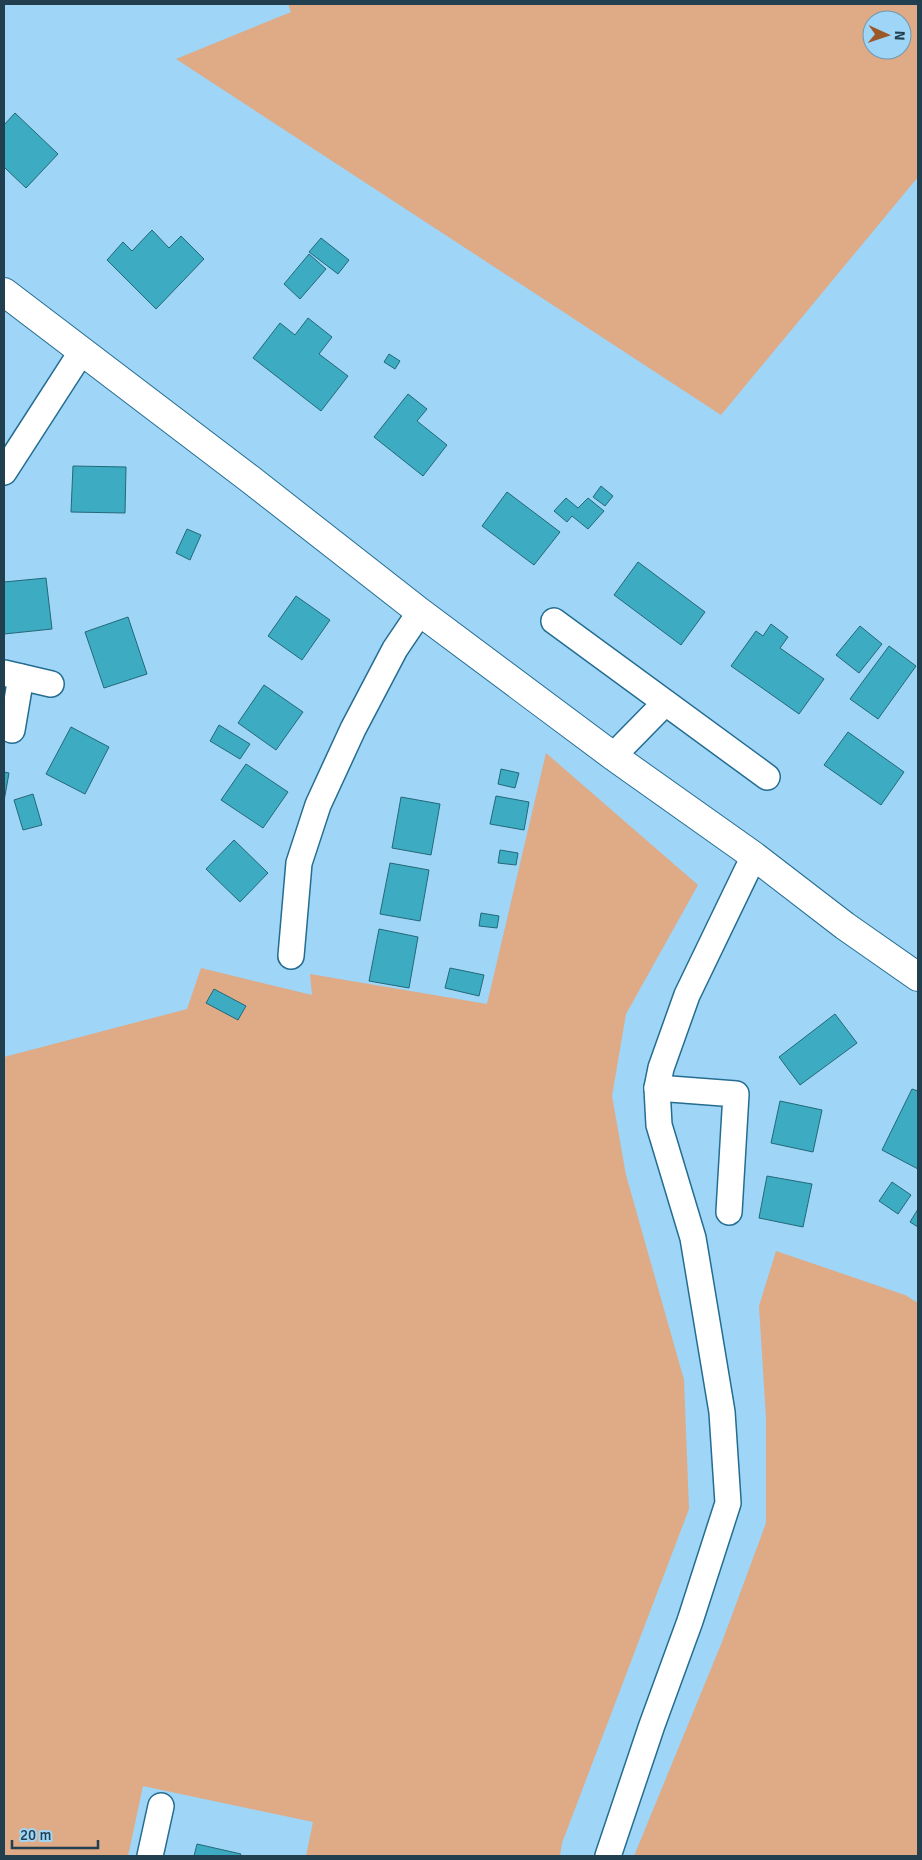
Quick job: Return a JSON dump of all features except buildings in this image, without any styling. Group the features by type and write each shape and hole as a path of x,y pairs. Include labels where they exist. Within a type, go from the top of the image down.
{"street":[{"path":"4,292 250,479 420,612 613,756 754,856 845,926 918,977"},
{"path":"4,472 82,351"},
{"path":"291,956 299,863 318,805 353,729 390,658 420,612"},
{"path":"554,621 767,778"},
{"path":"12,730 12,675 51,684"},
{"path":"613,756 665,703"},
{"path":"608,1856 652,1725 690,1621 728,1503 722,1412 693,1238 659,1124 657,1088 661,1068 687,995 754,856"},
{"path":"657,1088 736,1094 729,1212"},
{"path":"150,1856 161,1806"}],"shaded area":[{"path":"288,4 918,4 918,177 721,415 176,59 291,12"},
{"path":"546,753 698,885 626,1014 612,1096 626,1175 684,1380 689,1509 562,1843 560,1856 306,1856 313,1822 143,1786 128,1856 4,1856 4,1057 187,1009 201,968 312,995 310,974 487,1004"},
{"path":"776,1251 905,1295 918,1303 918,1856 634,1856 722,1642 766,1523 766,1418 759,1306"}]}
